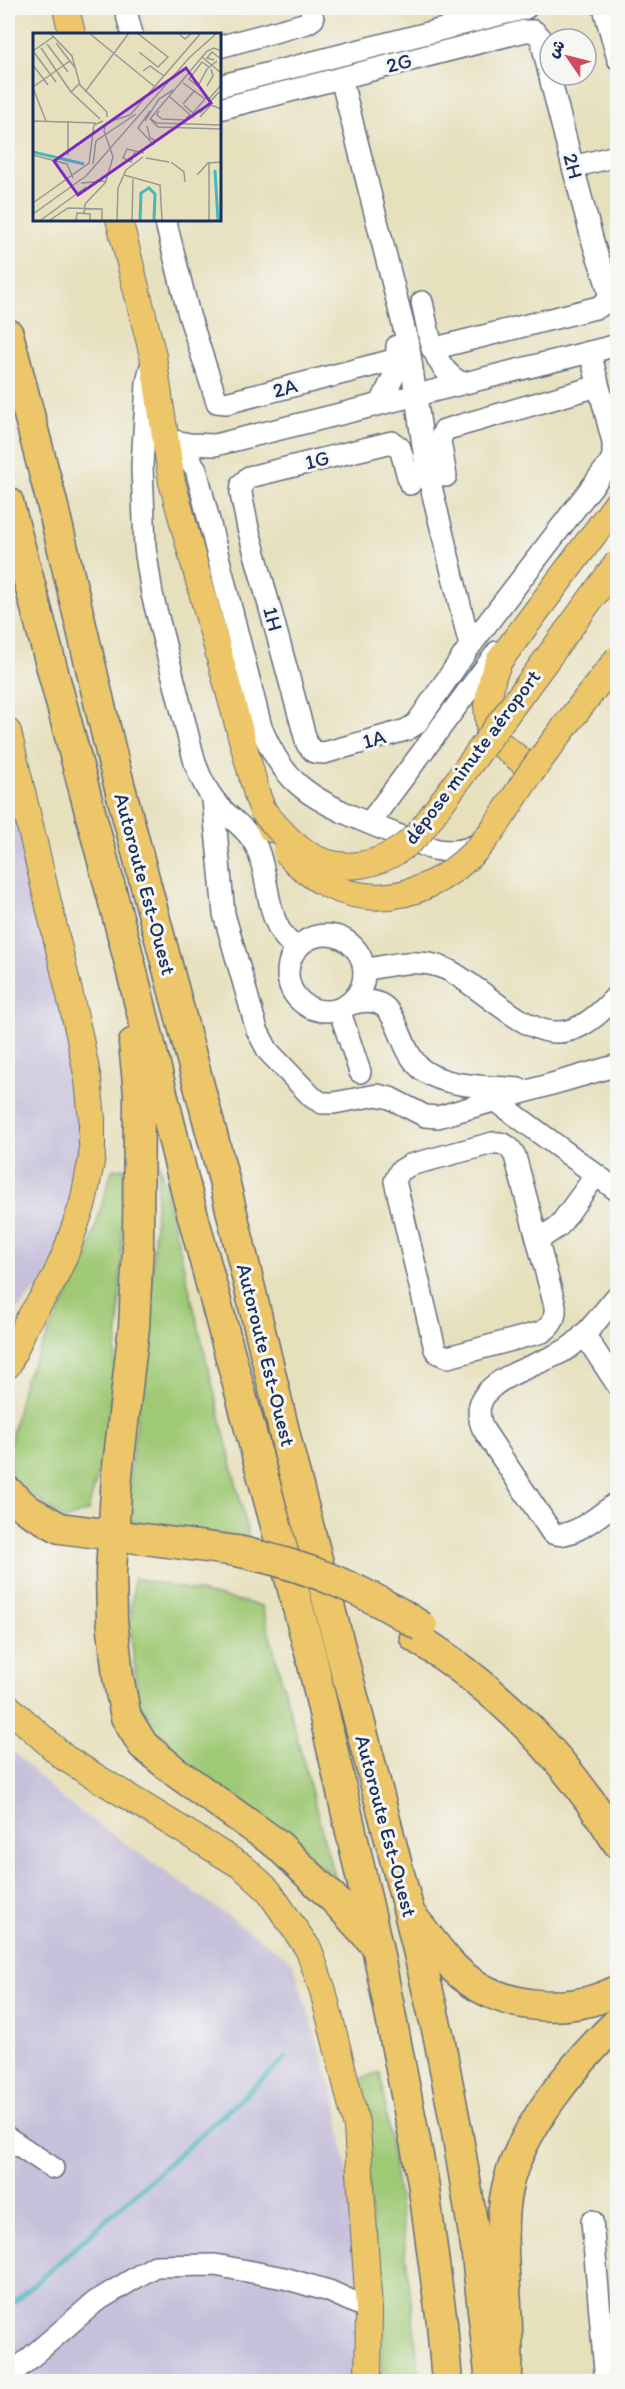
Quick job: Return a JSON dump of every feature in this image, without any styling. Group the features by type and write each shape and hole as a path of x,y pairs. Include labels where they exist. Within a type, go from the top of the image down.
{"highway":[{"name":"Autoroute Est-Ouest","path":"8,334 52,503 114,765 224,1180 295,1474 409,1912 439,2038 458,2132 476,2247 491,2382"},
{"name":"Autoroute Est-Ouest","path":"8,502 125,944 187,1194 312,1660 377,1947 423,2182 442,2323 447,2382"},
{"path":"125,944 139,1094 138,1245 134,1327 117,1474 112,1542 112,1619 118,1677 126,1718 143,1745 177,1773 278,1845 334,1899 377,1947"},
{"path":"8,1492 28,1510 60,1528 112,1542 237,1558 276,1559 343,1583 388,1605 419,1632 486,1673 543,1727 569,1756 615,1833 611,1847 618,1862"},
{"path":"8,1512 74,1543 112,1542"},
{"path":"409,1912 454,1969 475,1984 523,2003 548,2006 574,2005 596,2000 618,1990"},
{"path":"574,2005 610,1988 618,1981"},
{"path":"507,2382 508,2333 503,2239 507,2190 514,2162 525,2138 581,2059 618,2022"}],"main road":[{"path":"66,8 72,33"},
{"path":"119,220 153,356 172,482 267,821 295,862 326,884 362,895 400,896 441,878 466,860 495,826 533,770 618,657"},
{"path":"533,770 489,736 487,721 489,690 499,661 618,502"},
{"name":"dépose minute aéroport","path":"267,821 293,843 317,858 344,865 372,863 399,852 420,832 618,562"},
{"path":"8,732 80,1034 92,1119 92,1157 83,1203 57,1273 17,1329 8,1365"},
{"path":"8,1707 65,1758 243,1867 268,1890 309,1950 324,1991 357,2127 369,2309 368,2382"}],"street":[{"path":"220,47 307,23 313,19 311,8"},
{"path":"220,86 526,8"},
{"path":"604,8 618,59"},
{"name":"2G","path":"220,109 530,30 538,35"},
{"path":"341,78 408,348 426,466 470,645"},
{"name":"2H","path":"432,349 603,306 609,300 552,87"},
{"path":"573,167 612,157"},
{"name":"2A","path":"165,220 214,399 223,404 398,359"},
{"path":"422,302 432,349 442,369 460,383"},
{"path":"381,403 394,380 398,359 398,350 387,311"},
{"path":"166,439 189,444 215,445 618,345"},
{"path":"470,645 610,463 614,449 613,442 590,352"},
{"path":"153,356 147,383 142,466 143,521 148,575 195,763 205,788 239,824 257,849 277,928 289,944 297,949"},
{"path":"446,476 440,441 444,430 598,386"},
{"path":"166,439 184,452 196,469 261,727 270,749 299,785 318,799 439,851 460,851 478,844 494,830 567,724 618,657"},
{"name":"1G","path":"248,528 241,489 242,484 249,477 392,442 400,448 410,484"},
{"path":"370,822 618,492"},
{"name":"1H","path":"248,528 298,711"},
{"name":"1A","path":"298,711 309,748 319,753 411,727 470,645"},
{"path":"213,799 224,914 257,1030 275,1060 312,1097 322,1103 334,1103 377,1095 431,1117 618,1065"},
{"path":"343,1007 360,990 364,970 357,951 350,944 333,936 313,938 297,949 288,967 290,987 295,995 310,1008 329,1011 367,1001 376,1002 390,1011 407,1052 424,1070 436,1077 451,1081 528,1090"},
{"path":"364,970 412,963 424,963 446,969 520,1021 541,1031 567,1031 579,1027 600,1014 618,994"},
{"path":"343,1007 360,1072"},
{"path":"495,1100 618,1191"},
{"path":"493,1143 504,1144 515,1156 538,1240 555,1306 556,1313 552,1324 542,1332 453,1356 443,1355 435,1349 395,1186 397,1176 410,1165 493,1143"},
{"path":"538,1240 559,1226 596,1175"},
{"path":"618,1295 584,1334 562,1353 489,1388 479,1402 479,1420 552,1533 559,1535 573,1532 618,1502"},
{"path":"584,1334 618,1386"},
{"path":"8,2138 53,2168"},
{"path":"592,2221 606,2382"},
{"path":"8,2377 95,2302 154,2266 215,2265 284,2278 329,2291 369,2309"}],"shaded area":[{"path":"8,777 78,1053 85,1152 67,1223 44,1281 8,1319"},
{"path":"8,1746 57,1795 293,1962 337,2105 361,2268 361,2381 8,2381"}],"green space":[{"path":"159,1163 249,1537 142,1529 125,1515 149,1313"},
{"path":"124,1168 119,1321 107,1438 88,1511 65,1520 11,1479 9,1448 24,1381 86,1261 112,1170"},
{"path":"134,1578 262,1606 334,1876 161,1743 138,1698 130,1625"},
{"path":"380,2072 403,2229 420,2381 382,2381 380,2311 358,2080"}],"waterway":[{"path":"8,2308 286,2058"}]}
